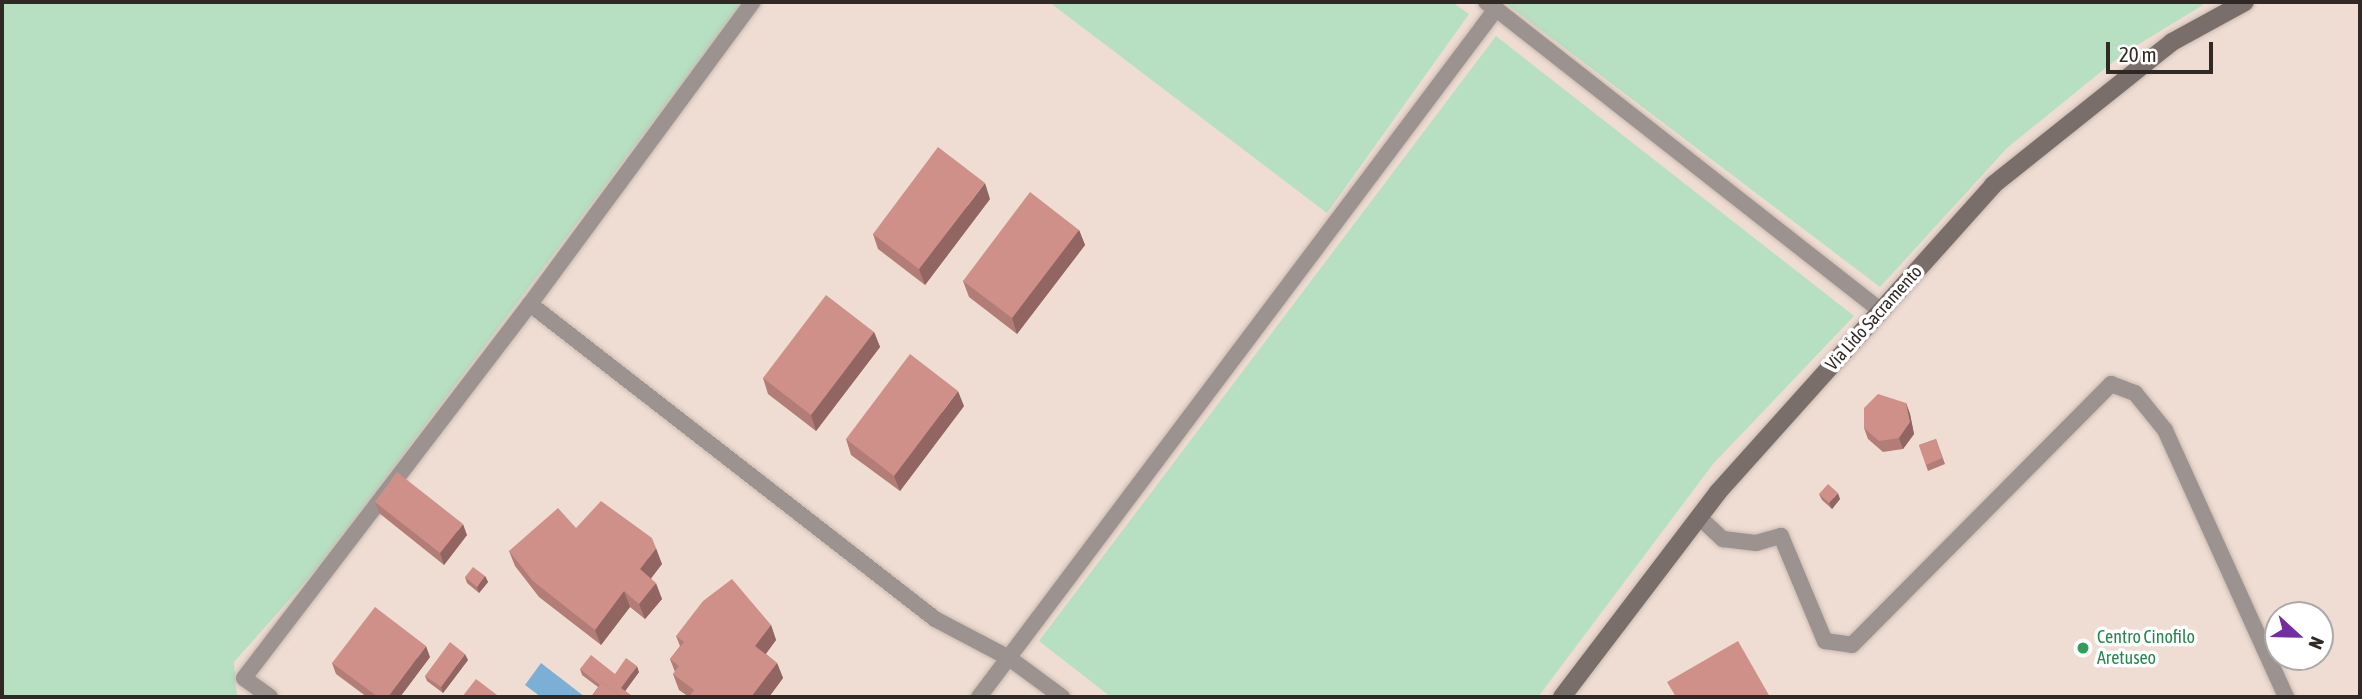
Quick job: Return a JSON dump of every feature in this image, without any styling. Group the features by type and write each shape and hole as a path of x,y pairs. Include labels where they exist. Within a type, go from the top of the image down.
{"street":[{"name":"Via Lido Sacramento","path":"1562,697 1699,517 1993,184 2161,50 2245,2"}],"lane":[{"path":"270,697 244,678 530,304 753,2"},
{"path":"979,697 1491,6 1881,311"},
{"path":"530,304 935,619 1009,658 1062,697"},
{"path":"1699,517 1723,539 1756,543 1780,536 1825,641 1852,645 2111,384 2135,393 2165,430 2286,697"}],"green space":[{"path":"2,2 743,2 321,564 234,662 237,697 2,697"},
{"path":"1049,2 1452,2 1469,14 1327,213"},
{"path":"1504,2 2200,2 2203,5 2124,53 2007,148 1880,287"},
{"path":"1496,36 1854,316 1713,464 1538,697 1111,697 1039,641"}],"water":[{"path":"541,663 585,697 541,697 525,685"}],"building":[{"path":"938,147 985,183 919,269 873,234"},
{"path":"1030,192 1079,230 1012,318 963,281"},
{"path":"826,295 874,332 811,415 763,378"},
{"path":"910,354 958,391 894,476 846,439"},
{"path":"1878,394 1906,403 1910,422 1899,438 1879,441 1864,428 1864,408"},
{"path":"1936,439 1942,458 1926,465 1919,445"},
{"path":"397,472 463,524 440,553 375,502"},
{"path":"1828,484 1838,493 1829,503 1819,494"},
{"path":"601,501 652,538 656,548 640,569 656,583 639,604 624,591 595,630 533,581 509,551 558,508 576,528"},
{"path":"473,567 485,576 477,587 465,577"},
{"path":"732,579 771,625 755,646 777,663 751,697 689,697 694,690 673,674 679,666 670,659 684,642 676,636 703,601"},
{"path":"375,607 426,646 388,697 378,697 332,663"},
{"path":"1738,641 1770,697 1676,697 1667,682"},
{"path":"450,642 465,654 441,687 425,676"},
{"path":"591,655 615,674 626,658 637,666 621,688 631,695 629,697 622,697 602,682 600,685 580,669"},
{"path":"476,679 497,695 462,697"},
{"path":"602,682 622,697 591,697"}],"place":[{"name":"Centro Cinofilo Aretuseo","path":"2083,648"}]}
